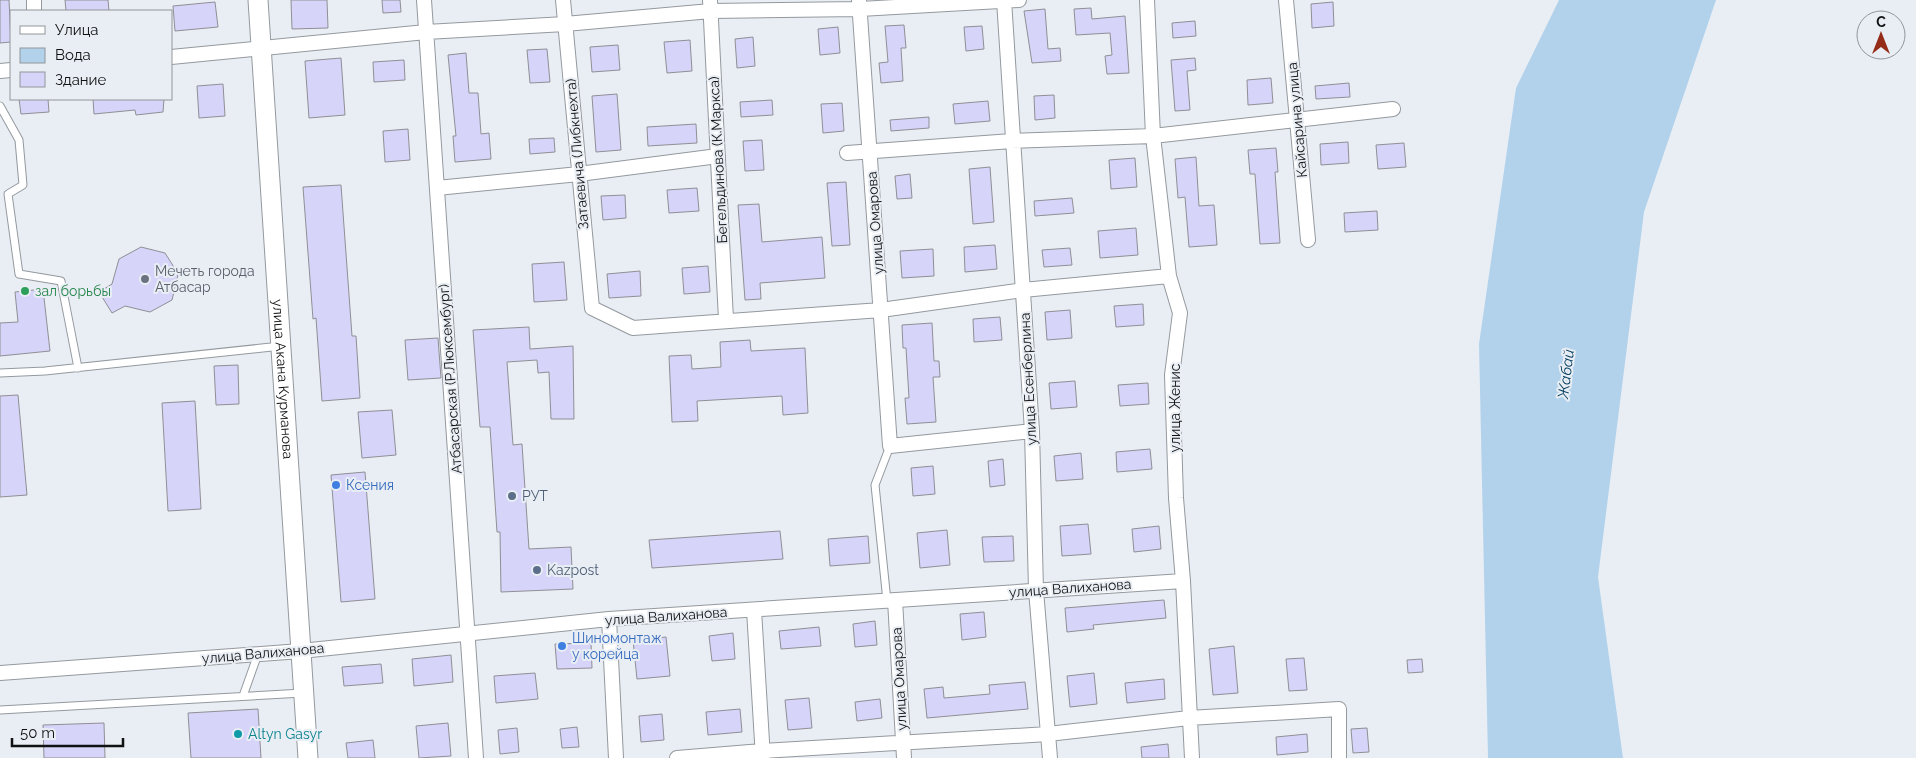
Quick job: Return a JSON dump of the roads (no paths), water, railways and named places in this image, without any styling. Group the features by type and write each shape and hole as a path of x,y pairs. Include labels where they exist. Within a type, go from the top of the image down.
{"main road":[{"name":"улица Акана Курманова","path":"258,0 308,758"}],"street":[{"name":"Атбасарская (Р.Люксембург)","path":"424,0 476,758"},
{"name":"Затаевича (Либкнехта)","path":"563,0 592,308 633,328 726,320"},
{"path":"172,57 262,50 426,32 565,24 710,6 859,5 1019,0"},
{"name":"улица Женис","path":"1147,0 1153,136 1169,276 1180,313 1172,375 1176,498 1183,581 1192,758"},
{"name":"Кайсарина улица","path":"1286,0 1308,240"},
{"name":"улица Есенберлина","path":"1004,1 1032,431 1036,590 1050,758"},
{"name":"улица Омарова","path":"859,5 890,446"},
{"name":"Бегельдинова (К.Маркса)","path":"710,6 726,320"},
{"path":"847,153 1012,141 1153,136 1393,109"},
{"path":"437,188 579,174 718,156"},
{"path":"726,320 881,310 1023,290 1169,276"},
{"path":"890,446 1032,431"},
{"name":"улица Валиханова","path":"0,673 301,651 609,619 1183,581"},
{"name":"улица Омарова","path":"891,601 904,758"},
{"path":"754,610 762,754"},
{"path":"609,619 616,758"},
{"path":"677,758 1048,734 1189,718 1339,709 1339,758"}],"lane":[{"path":"0,106 19,140 23,185 8,194 19,274 61,282 78,368"},
{"path":"0,373 78,368 281,346"},
{"path":"890,446 875,486 891,601"},
{"path":"243,696 258,654"},
{"path":"0,710 303,692"}],"water":[{"name":"Жабай","path":"1559,0 1716,0 1644,212 1598,577 1623,758 1488,758 1479,344 1516,88"}],"place":[{"name":"Мечеть города Атбасар","path":"145,279"},
{"name":"зал борьбы","path":"25,291"},
{"name":"Ксения","path":"336,485"},
{"name":"РУТ","path":"512,496"},
{"name":"Kazpost","path":"537,570"},
{"name":"Шиномонтаж у корейца","path":"562,646"},
{"name":"Altyn Gasyr","path":"238,734"}]}
